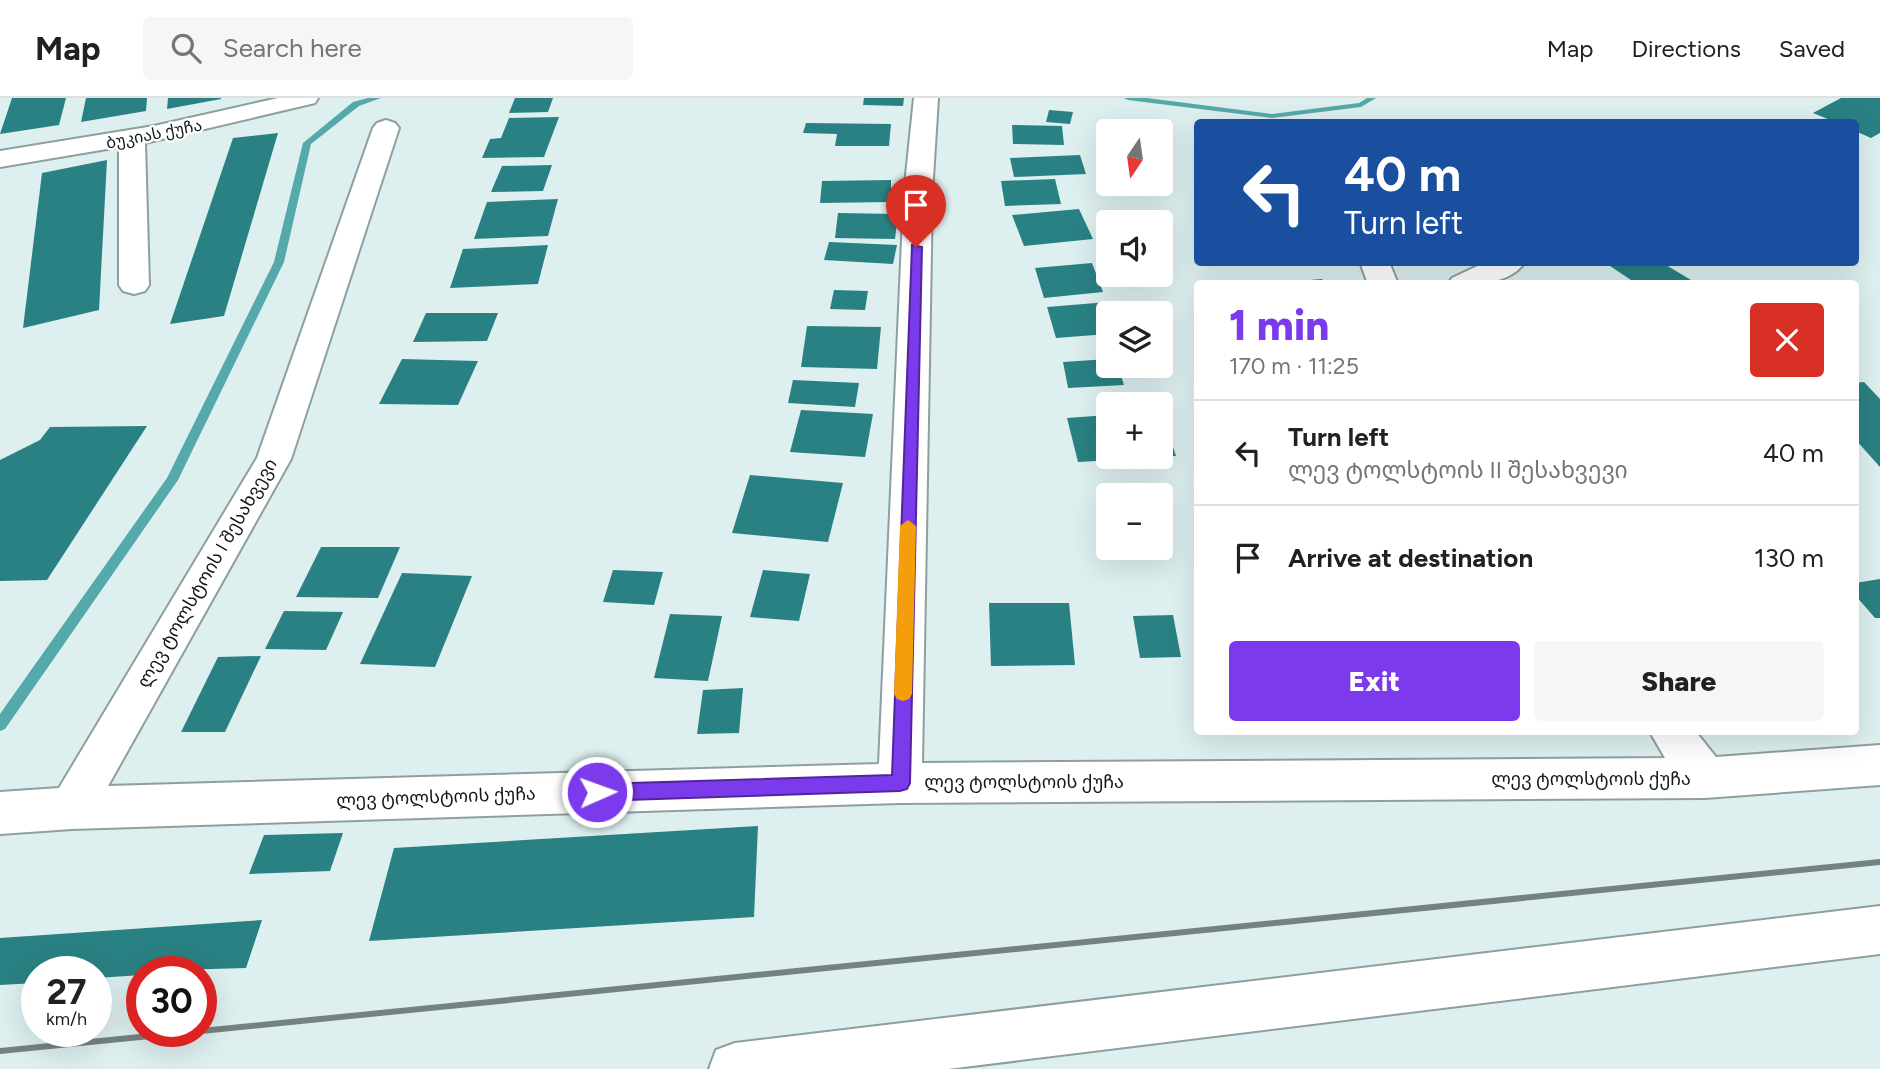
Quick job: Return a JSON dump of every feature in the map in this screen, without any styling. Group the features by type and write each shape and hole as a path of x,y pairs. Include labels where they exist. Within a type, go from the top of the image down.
{"street":[{"name":"ბუკიას ქუჩა","path":"0,159 132,139 244,115 306,98"},
{"path":"900,783 918,207 926,98"},
{"name":"ლევ ტოლსტოის I შესახვევი","path":"72,808 274,459 386,128"},
{"path":"132,139 134,285"},
{"path":"1472,280 1502,266"},
{"path":"1673,735 1705,778"},
{"name":"ლევ ტოლსტოის ქუჩა","path":"0,813 72,808 900,783 1705,778 1880,765"},
{"path":"735,1069 1880,930"}],"building":[{"path":"12,98 66,98 59,125 0,134"},
{"path":"86,98 147,98 146,111 81,122"},
{"path":"168,98 221,98 221,99 167,109"},
{"path":"515,98 553,98 548,112 509,113"},
{"path":"864,98 904,98 903,106 863,105"},
{"path":"1841,98 1880,98 1880,133 1871,138 1859,133 1859,119 1828,119 1813,113"},
{"path":"1049,110 1073,112 1070,124 1046,122"},
{"path":"559,117 544,157 482,158 490,139 501,138 509,118"},
{"path":"806,123 891,124 889,146 835,146 837,134 803,133"},
{"path":"1012,125 1062,126 1064,145 1013,144"},
{"path":"278,133 224,316 170,324 233,138"},
{"path":"1080,155 1086,174 1014,177 1010,158"},
{"path":"107,160 99,310 23,328 42,173"},
{"path":"552,165 543,191 491,192 502,166"},
{"path":"1055,179 1061,204 1005,206 1001,181"},
{"path":"891,180 891,202 820,203 822,181"},
{"path":"558,199 548,236 474,239 487,202"},
{"path":"1079,209 1093,239 1024,246 1012,215"},
{"path":"838,213 898,214 895,239 835,238"},
{"path":"829,242 897,245 893,264 824,260"},
{"path":"548,245 538,284 450,288 463,249"},
{"path":"1092,263 1096,274 1096,287 1101,287 1103,292 1044,298 1035,268"},
{"path":"1610,266 1668,266 1691,280 1631,280"},
{"path":"834,290 868,291 865,310 830,309"},
{"path":"1096,303 1096,335 1056,338 1047,307"},
{"path":"426,313 498,313 487,341 413,342"},
{"path":"807,326 881,327 877,369 801,367"},
{"path":"402,359 478,361 458,405 379,404"},
{"path":"1096,360 1096,378 1122,378 1124,385 1068,388 1063,362"},
{"path":"793,380 859,383 855,407 788,403"},
{"path":"1864,382 1880,399 1880,467 1859,443 1859,383"},
{"path":"801,410 873,414 865,457 790,452"},
{"path":"1096,416 1096,461 1078,462 1067,418"},
{"path":"147,426 47,580 0,581 0,460 40,440 50,427"},
{"path":"750,475 843,483 828,542 732,533"},
{"path":"321,547 400,547 378,598 296,597"},
{"path":"613,570 663,572 654,605 603,602"},
{"path":"763,570 810,574 799,621 750,617"},
{"path":"402,573 472,576 435,667 360,664"},
{"path":"1880,579 1880,618 1875,618 1859,600 1859,582"},
{"path":"989,603 1069,603 1075,665 991,666"},
{"path":"284,611 343,612 326,650 265,649"},
{"path":"670,614 722,616 708,681 654,678"},
{"path":"1173,615 1181,657 1140,658 1133,616"},
{"path":"261,656 225,732 181,732 218,657"},
{"path":"743,688 739,733 697,734 703,690"},
{"path":"758,826 754,917 369,941 394,848"},
{"path":"343,833 330,871 249,874 264,835"},
{"path":"262,920 246,968 217,969 217,956 126,956 126,976 112,977 112,956 21,956 21,984 0,985 0,938"}],"waterway":[{"path":"0,725 172,480 279,262 307,143 356,104 377,98"},
{"path":"1128,98 1272,116 1361,105 1372,98"}],"railway":[{"path":"217,1029 1880,862"},
{"path":"0,1051 126,1038"}],"slow traffic":[{"path":"903,694 908,526"}],"route":[{"path":"597,792 900,783 916,247"}]}
